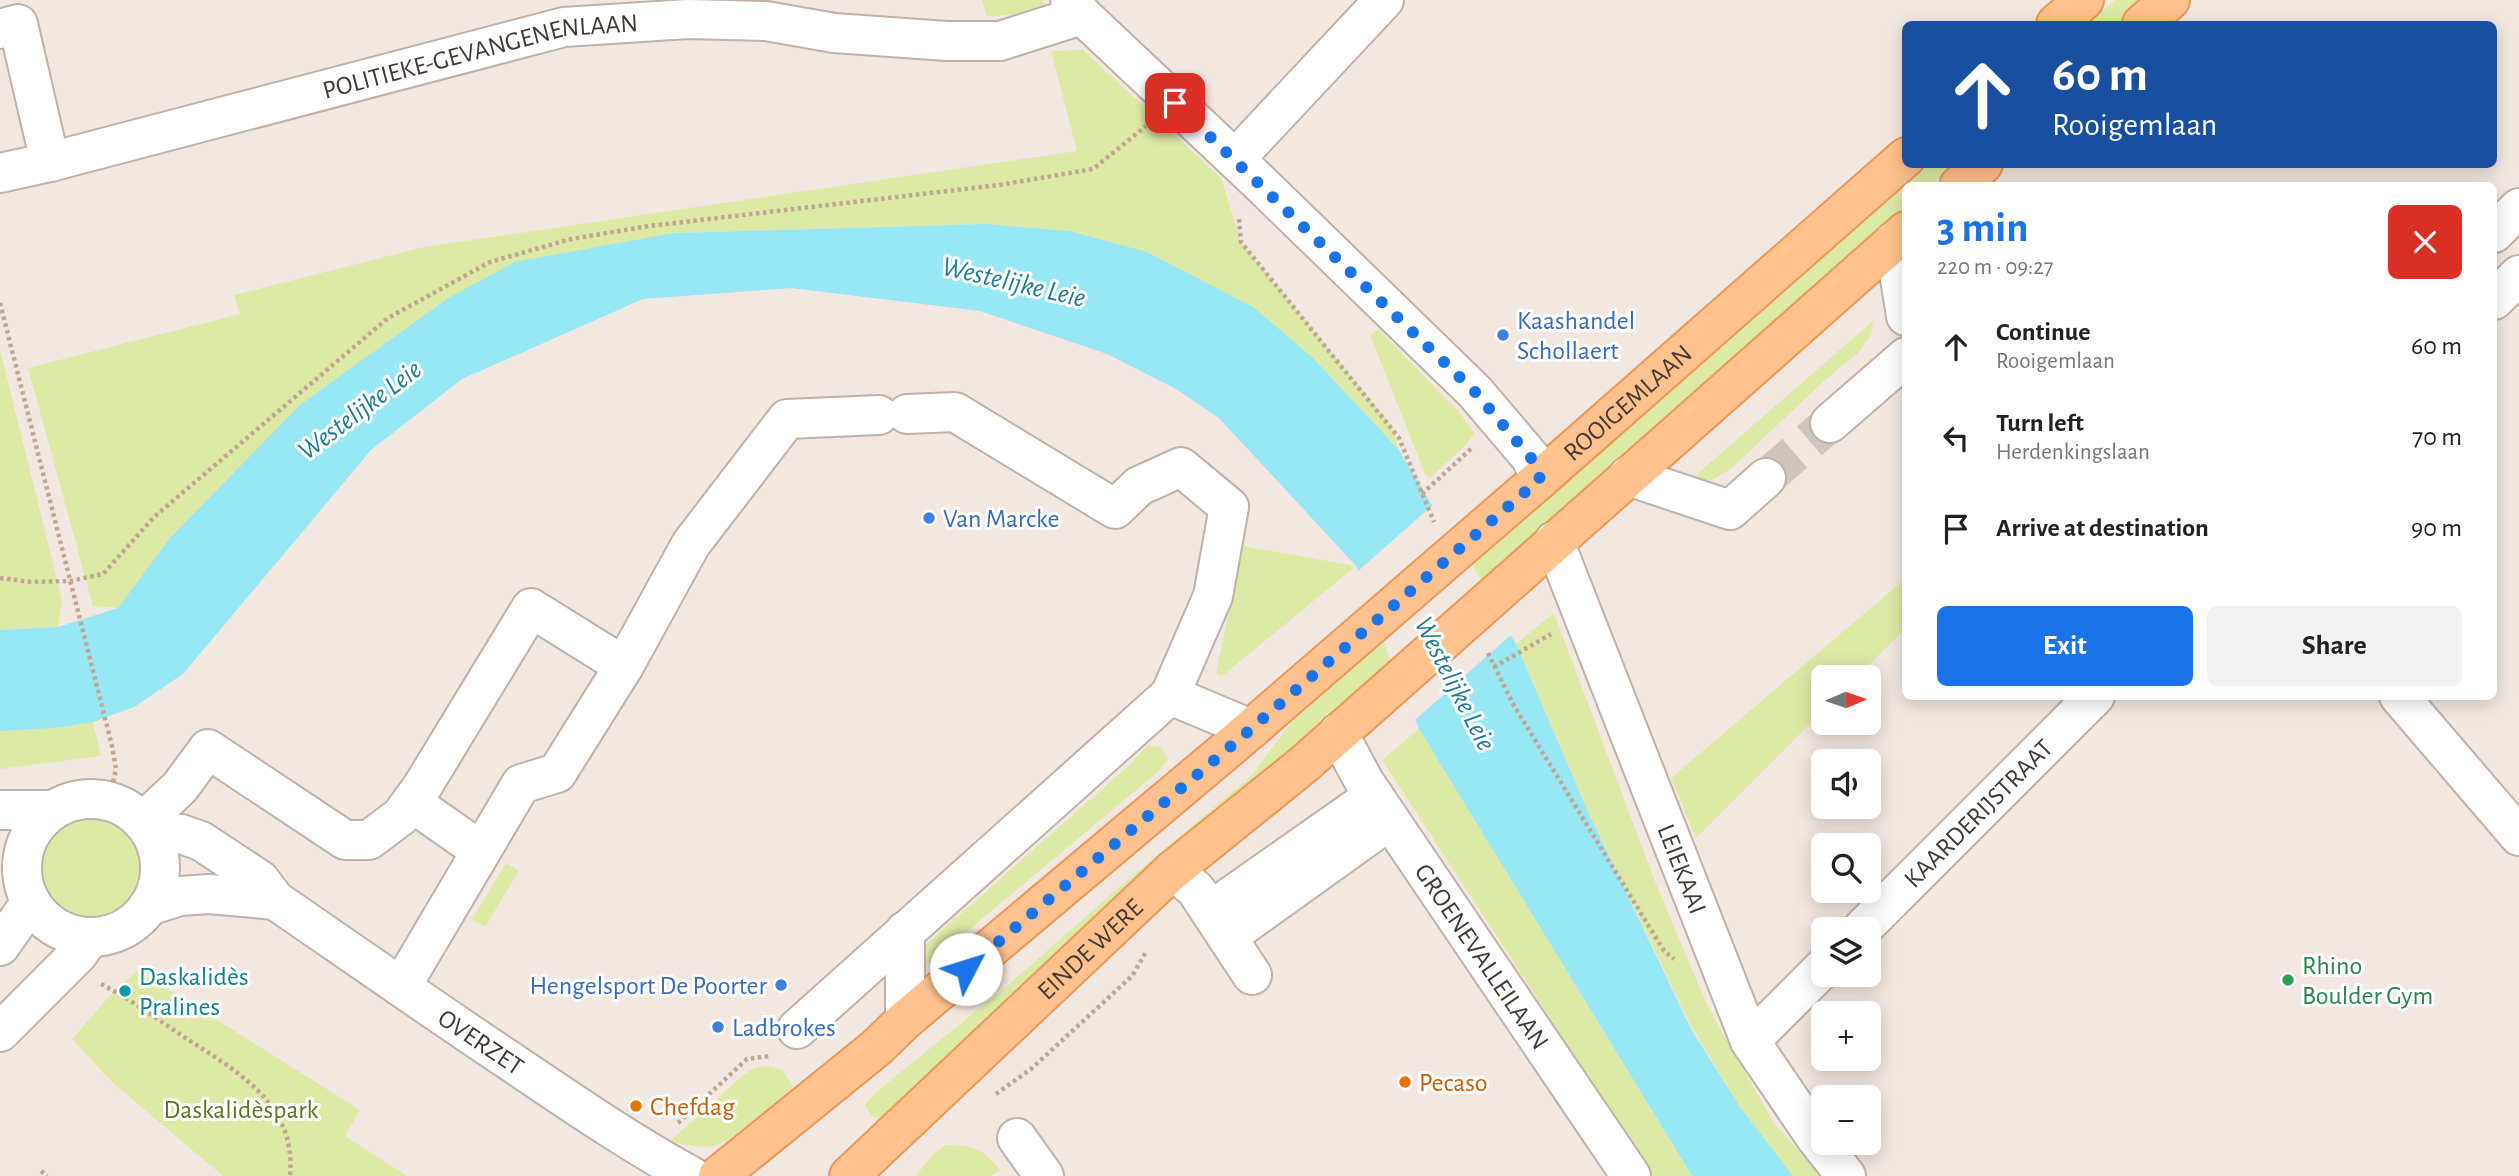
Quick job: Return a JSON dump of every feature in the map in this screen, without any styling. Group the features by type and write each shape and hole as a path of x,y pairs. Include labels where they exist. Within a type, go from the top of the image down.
{"main road":[{"path":"2060,21 2084,0"},
{"path":"2146,21 2170,0"},
{"name":"ROOIGEMLAAN","path":"1251,729 1902,161"},
{"path":"1963,182 1979,168"},
{"name":"ROOIGEMLAAN","path":"1338,733 1900,236"},
{"path":"718,1176 876,1048 905,1020 1251,729"},
{"name":"EINDE WERE","path":"849,1176 1173,870 1303,765 1338,733"}],"street":[{"path":"1235,159 1384,0"},
{"path":"1076,8 1475,392 1531,458 1540,479"},
{"name":"POLITIEKE-GEVANGENENLAAN","path":"0,173 564,27 688,19 766,21 834,33 947,41 1000,41 1076,8"},
{"path":"0,29 18,24 50,162"},
{"path":"2497,230 2519,208"},
{"path":"1900,236 1902,263"},
{"path":"2497,297 2519,275"},
{"path":"1830,423 1902,360"},
{"path":"401,987 521,784 557,773 624,666 691,544 787,419 955,412 1115,509 1139,486 1181,467 1230,507 1213,596 1170,695 905,931 788,1042"},
{"path":"1628,476 1730,510 1766,478"},
{"name":"LEIEKAAI","path":"1554,541 1750,1041 1816,1138 1846,1176"},
{"path":"148,827 208,749 345,840 369,839 401,816 411,802 531,608 624,666"},
{"path":"1170,695 1251,729"},
{"name":"KAARDERIJSTRAAT","path":"1874,917 2091,700"},
{"path":"2402,700 2519,836"},
{"name":"GROENEVALLEILAAN","path":"1338,733 1382,808 1631,1176"},
{"path":"0,946 18,887 27,842 38,824 53,810 71,802 90,799 109,801"},
{"name":"OVERZET","path":"109,801 148,827 201,841 260,880 275,900 401,987 604,1125 691,1176"},
{"path":"411,802 481,851"},
{"path":"1219,924 1382,808"},
{"path":"0,810 53,810"},
{"name":"OVERZET","path":"90,937 111,934 131,925 148,906 158,884 161,863 148,827"},
{"path":"1173,870 1196,890 1252,975"},
{"path":"0,1032 65,967 90,937 67,932 46,920 18,887"},
{"name":"OVERZET","path":"148,906 180,896 209,894 275,900"},
{"path":"905,931 905,1020"},
{"path":"1750,1041 1811,980"},
{"path":"1017,1138 1044,1176"}],"path":[{"path":"0,578 31,582 70,581 103,575 154,517 388,318 490,262 571,239 649,226 999,185 1093,169 1175,103"},
{"path":"1241,242 1399,438 1422,494 1479,442"},
{"path":"0,303 112,746 116,769 109,801"},
{"path":"1582,616 1494,667 1513,704 1664,951"},
{"path":"65,967 114,991 250,1080 270,1103 285,1131 292,1156 290,1176"},
{"path":"677,1124 747,1059 788,1042"},
{"path":"41,1171 47,1176"}],"green space":[{"path":"982,0 1042,0 1049,10 987,17"},
{"path":"2115,0 2145,0 2120,21 2090,21"},
{"path":"1083,50 1221,178 1241,242 1393,427 1399,450 1314,359 1069,231 986,224 673,233 448,298 301,404 167,543 118,608 93,606 28,368 240,314 234,295 424,247 1077,151 1051,51"},
{"path":"1923,168 1951,168 1935,182 1907,182"},
{"path":"1902,186 1902,212 1262,778 1121,892 880,1120 870,1115 865,1105 875,1093 1007,986 1250,777 1292,722"},
{"path":"1873,321 1871,335 1858,353 1826,379 1732,468 1712,480 1689,481"},
{"path":"1378,329 1458,411 1475,433 1465,446 1430,478 1425,474 1370,335"},
{"path":"0,350 62,600 58,627 0,630"},
{"path":"1243,546 1356,566 1221,677 1216,673"},
{"path":"1902,581 1902,632 1869,665 1811,665 1811,723 1696,838 1671,778"},
{"path":"1554,613 1656,884 1709,1009 1774,1123 1820,1176 1793,1176 1740,1107 1691,1026 1589,814 1516,644"},
{"path":"93,722 101,756 0,769 0,731 55,728"},
{"path":"1419,729 1692,1176 1653,1176 1382,760"},
{"path":"1148,745 1161,747 1168,759 1158,772 916,974 922,948 1127,767"},
{"path":"89,817 108,821 125,832 136,849 140,868 136,887 125,904 108,915 89,919 70,915 53,904 42,887 38,868 42,849 53,832 70,821"},
{"path":"506,863 519,871 485,927 472,919"},
{"name":"Daskalidèspark","path":"138,970 360,1110 345,1136 407,1176 223,1176 114,1084 72,1039 114,991"},
{"path":"767,1066 782,1069 793,1087 743,1129 714,1146 692,1146 670,1141 741,1077 754,1068"},
{"path":"946,1145 977,1149 1000,1170 991,1176 916,1176 932,1155"}],"water":[{"name":"Westelijke Leie","path":"986,224 1069,231 1147,252 1253,307 1314,359 1399,450 1516,644 1589,814 1691,1029 1740,1107 1793,1176 1692,1176 1419,729 1356,566 1219,418 1176,389 1107,354 980,311 791,288 643,299 462,379 371,450 183,674 134,707 93,722 55,728 0,731 0,630 58,627 118,608 170,538 301,404 448,298 515,262 673,233"}],"pier":[{"path":"1435,503 1513,633 1414,721 1357,572"}],"tunnel":[{"path":"1766,478 1830,423"}],"place":[{"name":"Kaashandel Schollaert","path":"1503,335"},
{"name":"Van Marcke","path":"929,518"},
{"name":"Rhino Boulder Gym","path":"2288,980"},
{"name":"Hengelsport De Poorter","path":"781,985"},
{"name":"Daskalidès Pralines","path":"125,991"},
{"name":"Ladbrokes","path":"718,1027"},
{"name":"Pecaso","path":"1405,1082"},
{"name":"Chefdag","path":"636,1106"}],"route":[{"path":"966,969 1230,747 1540,479 1531,458 1475,392 1175,103"}]}
